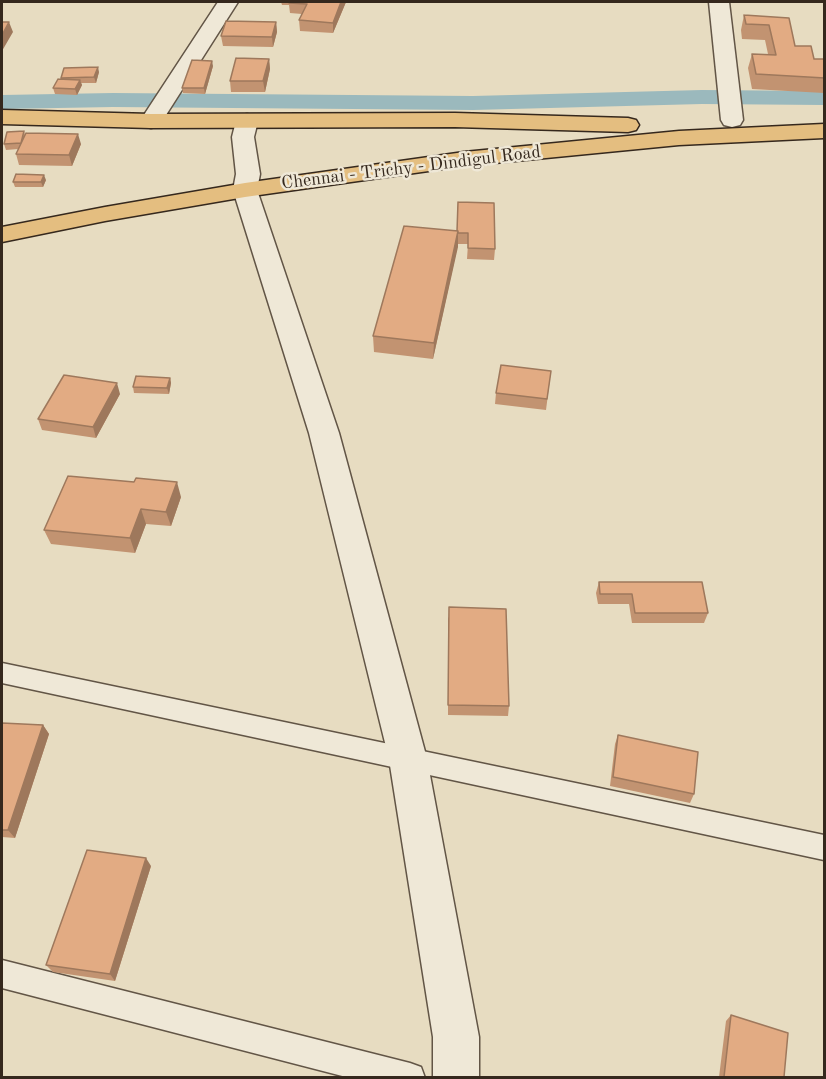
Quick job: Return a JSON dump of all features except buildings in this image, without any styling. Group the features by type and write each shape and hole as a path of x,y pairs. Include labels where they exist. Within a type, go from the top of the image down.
{"highway":[{"name":"Chennai - Trichy - Dindigul Road","path":"2,217 247,182 475,142 647,126 730,105 825,115"},
{"path":"2,117 160,107 247,121 455,120 647,126 679,138"},
{"name":"Chennai - Trichy - Dindigul Road","path":"2,235 247,182 679,138 825,131"}],"street":[{"path":"160,107 228,2"},
{"path":"719,2 730,105"},
{"path":"247,121 243,137 247,182 324,434 408,759 456,1037 456,1077"}],"lane":[{"path":"2,673 825,849"},
{"path":"2,974 410,1077"}],"waterway":[{"path":"2,102 113,100 473,103 702,97 824,98"}]}
